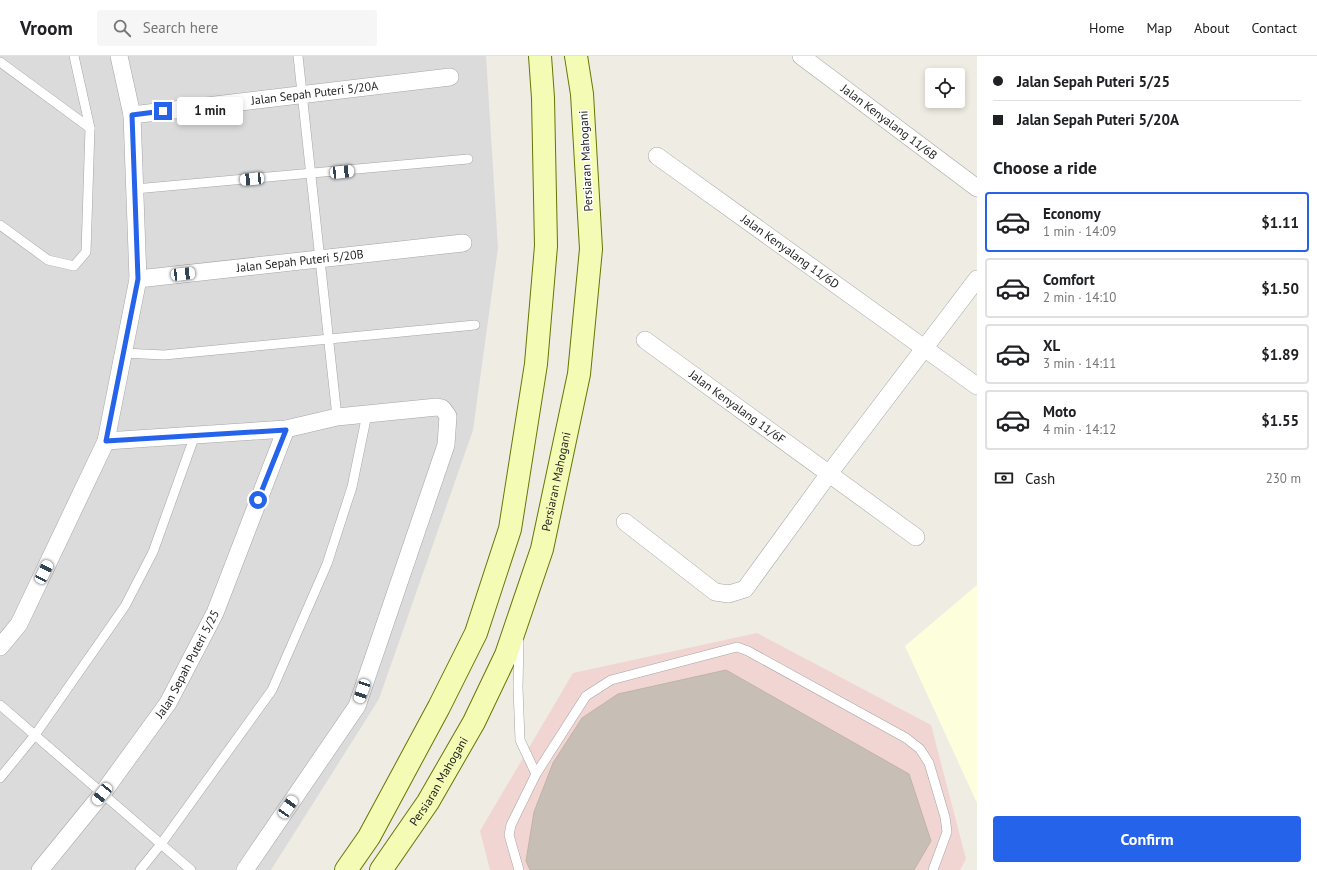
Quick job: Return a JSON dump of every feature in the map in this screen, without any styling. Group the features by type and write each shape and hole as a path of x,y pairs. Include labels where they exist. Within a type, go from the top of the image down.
{"main road":[{"path":"346,870 369,837 439,707 476,633 510,529 536,364 546,246 543,98 540,56"},
{"name":"Persiaran Mahogani","path":"381,870 428,802 474,722 506,655 542,549 579,374 591,257 582,94 576,56"},
{"path":"401,870 401,866 428,802"}],"street":[{"path":"0,647 19,624 106,441 138,279 132,115 119,56"},
{"name":"Jalan Kenyalang 11/6B","path":"800,56 977,188"},
{"name":"Jalan Sepah Puteri 5/20A","path":"132,115 450,77"},
{"name":"Jalan Kenyalang 11/6D","path":"657,156 977,386"},
{"name":"Jalan Sepah Puteri 5/20B","path":"138,279 463,243"},
{"path":"625,522 715,592 729,594 745,589 828,475 977,279"},
{"name":"Jalan Kenyalang 11/6F","path":"645,340 828,475 916,537"},
{"path":"106,441 286,430 337,417 437,407 442,408 446,412 449,422 446,445 357,706 245,870"},
{"name":"Jalan Sepah Puteri 5/25","path":"40,870 102,794 168,703 215,613 286,430"}],"lane":[{"path":"0,225 48,260 74,266 86,252 90,128 74,56"},
{"path":"298,56 337,417"},
{"path":"0,62 90,128"},
{"path":"135,189 310,175 468,159"},
{"path":"123,353 164,355 475,325"},
{"path":"140,870 161,844 272,690 327,564 352,487 367,414"},
{"path":"0,778 35,735 125,606 153,552 195,435"},
{"path":"520,617 518,688 520,740 536,774"},
{"path":"519,870 509,835 511,825 536,774 586,696 611,680 737,647 748,651 906,738 920,749 930,763 945,817 947,832 932,870"},
{"path":"0,705 191,870"}],"shaded area":[{"path":"0,56 486,56 498,248 473,430 379,699 271,870 0,870"},
{"path":"977,585 977,803 905,646"},
{"path":"757,633 931,725 966,859 960,870 490,870 480,831 573,673"}],"building":[{"path":"726,670 909,774 931,841 914,870 530,870 526,861 534,812 553,763 582,718 618,694"}],"route":[{"path":"163,111 132,115 138,279 106,441 286,430 258,500"}]}
